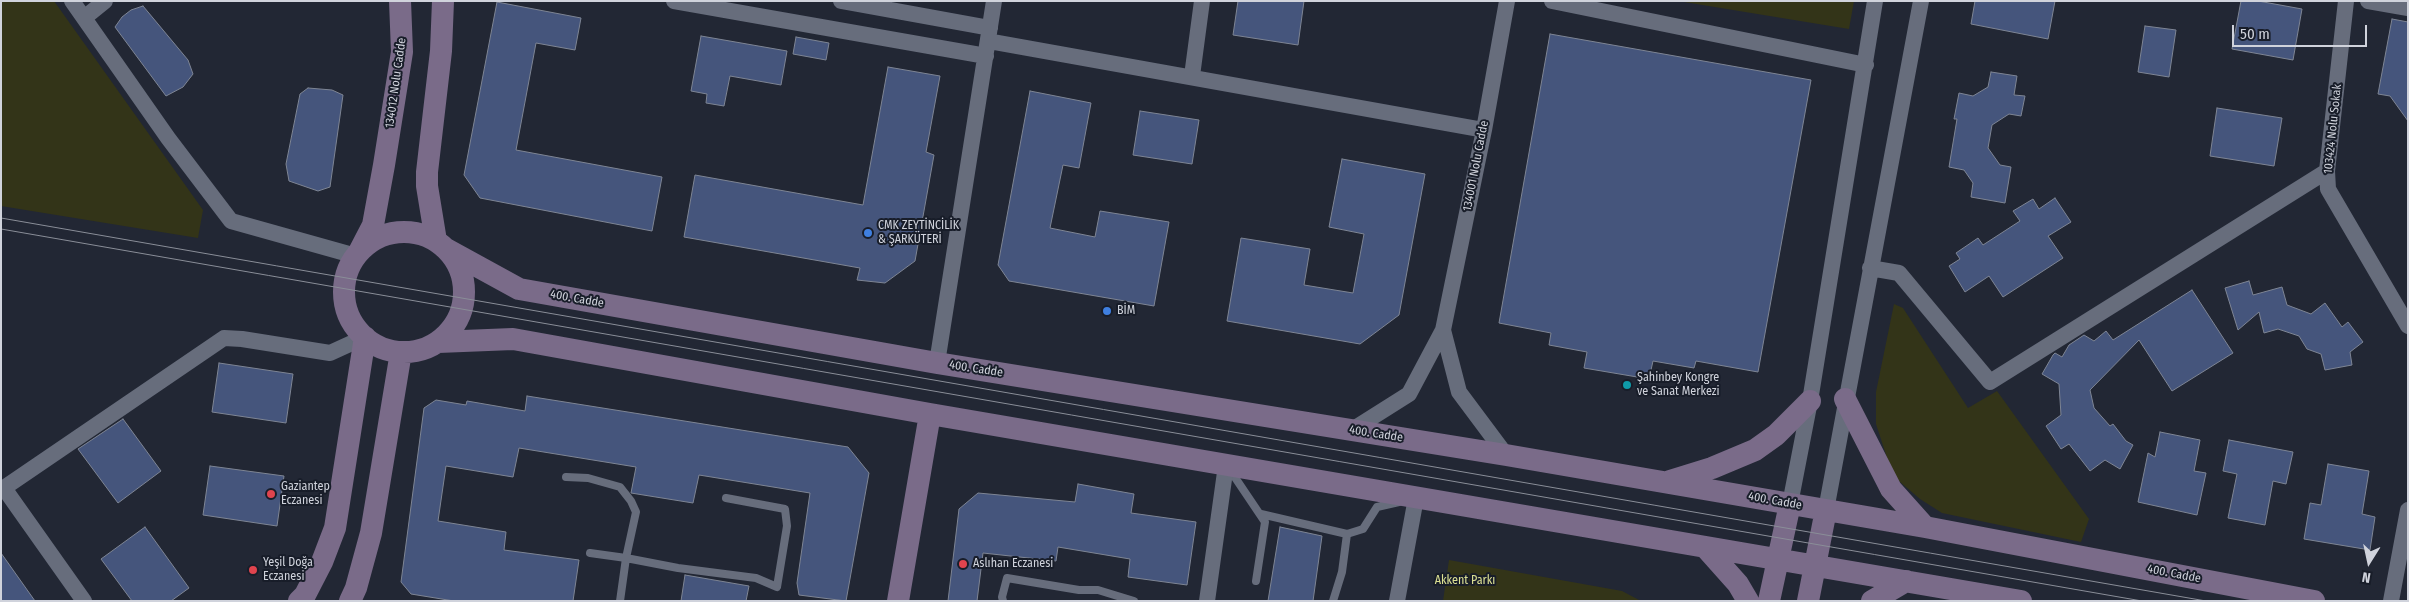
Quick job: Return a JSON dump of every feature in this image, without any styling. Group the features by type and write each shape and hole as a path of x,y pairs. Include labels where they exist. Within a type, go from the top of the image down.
{"main road":[{"name":"134012 Nolu Cadde","path":"356,256 373,225 384,165 402,52 400,1"},
{"path":"441,245 427,186 427,172 441,51 443,1"},
{"path":"438,342 451,330 460,315 464,298 463,280 457,263 441,245 420,234 402,232 385,235 369,243 356,256 346,278 344,288 346,307 353,324 365,338 382,348 412,352 438,342 512,339 930,414 2021,601"},
{"name":"400. Cadde","path":"441,245 519,289 937,363 1506,455 1925,527 2314,601"},
{"path":"298,601 304,595 322,562 335,528 365,338"},
{"path":"350,601 356,588 371,533 401,352"},
{"path":"1846,399 1891,489 1925,527"},
{"path":"1665,482 1712,468 1755,450 1776,435 1810,401"},
{"path":"898,601 930,414"},
{"path":"1769,601 1790,504"},
{"path":"1808,601 1826,510"},
{"path":"1705,547 1738,584 1748,601"},
{"path":"1872,601 1906,581"}],"street":[{"path":"72,1 168,138 231,222 356,256"},
{"path":"84,18 105,1"},
{"path":"674,1 988,41 1192,76 1484,130"},
{"path":"937,363 994,1"},
{"path":"1192,76 1202,1"},
{"name":"134001 Nolu Cadde","path":"1352,430 1409,394 1443,330 1484,130 1507,1"},
{"path":"1552,1 1866,65"},
{"path":"1790,504 1810,401 1876,1"},
{"path":"1826,510 1921,1"},
{"name":"103424 Nolu Sokak","path":"2346,1 2327,172 2328,189 2408,326"},
{"path":"2368,1 2408,8"},
{"path":"846,2 988,41"},
{"path":"1870,268 1900,273 1990,382 2327,172"},
{"name":"134001 Nolu Cadde","path":"1443,330 1459,392 1506,455"},
{"path":"84,601 3,489 224,338 242,339 330,353 365,338"},
{"path":"1207,601 1226,465"},
{"path":"1397,601 1416,498"},
{"path":"2391,601 2408,510"}],"lane":[{"path":"1226,465 1265,522 1256,581"},
{"path":"566,477 588,478 620,487 631,501 636,512 626,558 620,601"},
{"path":"590,553 678,568 756,578 777,586 787,526 785,509 726,498"},
{"path":"1261,514 1346,534 1363,529 1377,507 1416,498"},
{"path":"1333,601 1342,572 1346,534"},
{"path":"1003,601 1002,597 1006,578 1079,590 1098,590 1134,601"}],"green space":[{"path":"1,1 54,1 203,210 198,238 1,206"},
{"path":"1678,1 1854,1 1849,29"},
{"path":"1894,304 1903,308 1968,408 1997,391 2089,519 2081,542 1942,513 1920,499 1893,476 1876,424 1876,392"},
{"name":"Akkent Parkı","path":"1449,560 1622,591 1641,601 1443,601"}],"building":[{"path":"1238,1 1304,1 1298,45 1233,35"},
{"path":"1975,1 2055,1 2048,39 1971,24"},
{"path":"2241,1 2258,1 2302,9 2293,60 2232,49"},
{"path":"497,2 581,18 575,50 536,43 516,150 662,177 652,231 480,198 464,175"},
{"path":"143,6 188,60 193,74 183,87 166,96 115,27 122,17 131,10"},
{"path":"2392,19 2408,22 2408,121 2390,96 2378,94"},
{"path":"2145,26 2176,30 2169,77 2138,72"},
{"path":"1550,34 1811,80 1758,372 1696,361 1694,368 1653,361 1649,379 1584,368 1587,352 1549,345 1551,333 1499,323"},
{"path":"701,36 787,51 781,85 730,76 724,106 706,103 707,94 691,91"},
{"path":"796,37 829,43 826,60 793,54"},
{"path":"888,67 940,76 926,152 934,155 915,261 885,283 857,280 860,268 684,237 695,175 863,205"},
{"path":"1991,72 2017,76 2014,95 2025,96 2021,116 2009,114 1992,125 1988,148 2000,165 2011,167 2005,203 1971,197 1973,183 1964,170 1949,167 1959,93 1973,96 1988,87"},
{"path":"308,88 332,90 343,95 330,187 318,191 289,181 286,164 300,94"},
{"path":"1030,91 1091,103 1079,168 1063,165 1050,228 1095,237 1100,211 1169,222 1154,306 1009,281 998,265"},
{"path":"2217,108 2282,118 2274,166 2210,156"},
{"path":"1140,111 1199,120 1192,164 1133,155"},
{"path":"1342,159 1425,174 1399,315 1360,344 1227,321 1241,238 1310,249 1304,285 1353,293 1364,234 1329,227"},
{"path":"2055,198 2071,222 2048,236 2063,258 2003,297 1989,276 1965,292 1949,266 1960,259 1956,253 1978,238 1983,245 2020,221 2013,211 2033,199 2039,209"},
{"path":"2249,281 2253,295 2282,287 2287,305 2311,314 2325,303 2342,327 2348,322 2363,342 2350,352 2352,365 2325,370 2321,354 2307,349 2299,336 2278,329 2264,333 2259,312 2238,330 2225,288"},
{"path":"2192,290 2233,353 2172,391 2139,340 2090,390 2094,408 2110,426 2113,424 2126,441 2133,445 2120,469 2105,460 2090,471 2069,444 2061,449 2046,426 2061,415 2059,384 2042,374 2055,353 2062,357 2069,345 2084,335 2094,341 2106,331 2113,340"},
{"path":"219,363 293,374 286,423 212,412"},
{"path":"527,396 848,447 869,473 846,601 799,595 797,583 810,493 699,475 693,503 631,493 636,467 519,448 513,477 446,466 438,521 506,532 504,550 579,560 573,601 454,601 411,594 401,582 424,408 436,400 466,405 467,401 525,411"},
{"path":"123,419 161,471 118,503 78,449"},
{"path":"2160,432 2200,440 2194,471 2206,473 2197,515 2138,502 2148,453 2155,457"},
{"path":"2229,440 2293,452 2286,484 2273,481 2265,525 2228,518 2237,474 2223,471"},
{"path":"2328,464 2369,471 2362,514 2375,517 2370,550 2304,539 2310,503 2321,505"},
{"path":"210,466 284,476 277,526 203,515"},
{"path":"1078,484 1134,494 1131,513 1196,522 1187,585 1128,577 1130,559 1058,547 1056,561 983,553 977,601 948,601 959,509 978,493 1075,502"},
{"path":"145,527 189,588 171,601 132,601 101,559"},
{"path":"1280,527 1322,536 1313,601 1268,601"},
{"path":"1,553 35,601 1,601"},
{"path":"685,575 749,586 746,601 681,601"}],"tram line":[{"path":"1,218 2206,601"},
{"path":"1,229 2142,601"}],"place":[{"name":"CMK ZEYTİNCİLİK & ŞARKÜTERİ","path":"868,233"},
{"name":"BİM","path":"1107,311"},
{"name":"Şahinbey Kongre ve Sanat Merkezi","path":"1627,385"},
{"name":"Gaziantep Eczanesi","path":"271,494"},
{"name":"Aslıhan Eczanesi","path":"963,564"},
{"name":"Yeşil Doğa Eczanesi","path":"253,570"}]}
